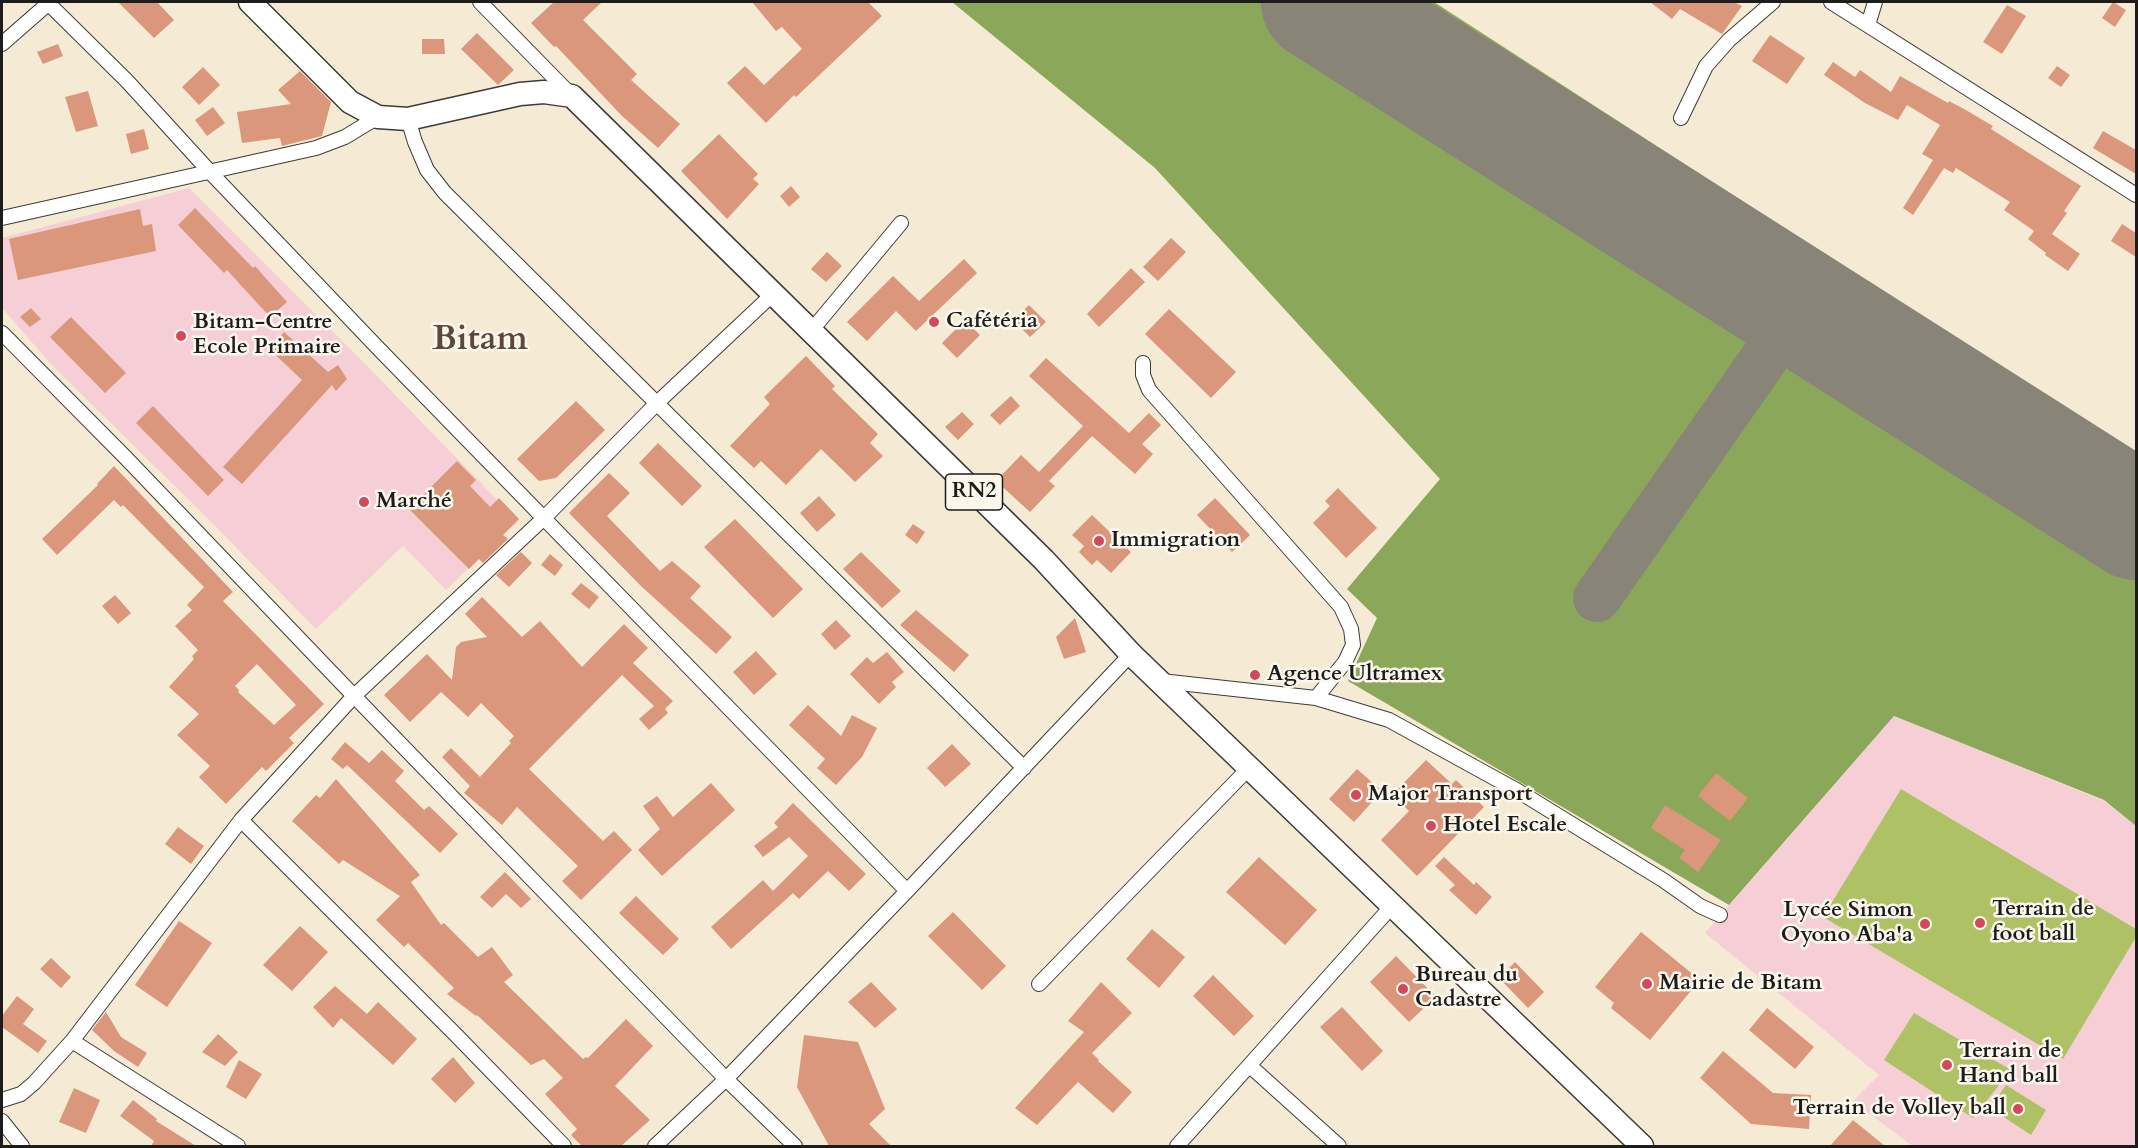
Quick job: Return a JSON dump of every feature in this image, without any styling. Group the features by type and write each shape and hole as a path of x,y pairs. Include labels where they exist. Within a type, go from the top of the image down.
{"highway":[{"path":"250,2 350,102 378,117 408,119 520,94 544,92 572,96"},
{"name":"RN2","path":"572,96 1044,560 1131,654 1642,1146"}],"street":[{"path":"2,44 49,2 127,81 210,172 907,891"},
{"path":"480,2 572,96"},
{"path":"1681,118 1706,66 1729,40 1773,2"},
{"path":"1831,2 2136,195"},
{"path":"1868,25 1875,2"},
{"path":"2,218 316,148 345,137 378,117"},
{"path":"408,119 423,163 445,193 1024,768"},
{"path":"811,331 902,223"},
{"path":"2,1100 21,1094 27,1089 72,1041 241,820 354,696 544,518 658,402 773,294"},
{"path":"2,333 126,458 726,1079 795,1146"},
{"path":"1143,363 1143,375 1149,390 1341,607 1351,629 1353,645 1345,662 1316,698"},
{"path":"655,1146 726,1079 1131,654"},
{"path":"1161,681 1316,698 1389,720 1518,791 1663,880 1700,906 1720,915"},
{"path":"1039,984 1250,767"},
{"path":"241,820 564,1146"},
{"path":"1177,1146 1392,906"},
{"path":"72,1041 238,1146"},
{"path":"1251,1066 1339,1146"},
{"path":"2,1121 22,1146"}],"shaded area":[{"name":"Bitam-Centre Ecole Primaire","path":"189,188 518,521 446,590 403,546 316,629 50,363 2,308 2,238"},
{"name":"Lycée Simon Oyono Aba'a","path":"1894,716 2104,801 2136,826 2136,1146 1912,1146 1853,1101 1879,1075 1705,933"}],"green space":[{"path":"952,2 1434,2 2136,456 2136,826 2104,800 1894,716 1729,905 1348,681 1377,618 1347,589 1440,479 1155,168"},
{"name":"Terrain de foot ball","path":"1901,789 2136,929 2136,937 2063,1059 1823,917"},
{"name":"Terrain de Hand ball","path":"1914,1013 2011,1070 1973,1118 1884,1060"},
{"name":"Terrain de Volley ball","path":"2006,1085 2046,1110 2031,1135 1990,1108"}],"building":[{"path":"118,2 157,2 174,20 154,38"},
{"path":"554,2 602,2 583,20 637,74 631,80 680,124 658,148 621,115 531,23"},
{"path":"752,2 868,2 882,16 766,123 727,83 745,66 764,85 802,49 782,27 776,31"},
{"path":"1650,2 1734,2 1742,6 1722,34 1680,9 1672,19"},
{"path":"2113,2 2126,10 2115,27 2102,18"},
{"path":"2007,5 2026,16 2002,54 1983,42"},
{"path":"477,33 514,70 498,85 461,49"},
{"path":"1770,35 1805,58 1787,84 1752,61"},
{"path":"422,39 444,39 445,54 422,54"},
{"path":"58,44 63,56 43,64 37,52"},
{"path":"1833,62 1855,77 1860,70 1891,92 1900,76 1993,126 1991,129 2081,186 2064,211 2067,213 2052,234 2080,254 2068,271 2045,255 2046,253 2028,239 2034,231 2004,210 2010,202 1956,168 1953,173 1944,168 1913,215 1903,208 1933,160 1922,154 1940,125 1907,105 1898,120 1865,103 1824,75"},
{"path":"2057,66 2070,75 2061,87 2048,78"},
{"path":"203,67 220,85 199,105 182,87"},
{"path":"300,71 331,102 322,136 282,146 280,138 242,143 237,112 291,104 278,90"},
{"path":"88,91 98,126 76,132 65,97"},
{"path":"213,107 225,123 207,136 195,120"},
{"path":"144,129 149,149 131,154 126,134"},
{"path":"2103,131 2136,150 2136,174 2093,148"},
{"path":"719,134 758,174 753,179 759,184 727,219 681,171"},
{"path":"791,186 800,197 789,207 780,196"},
{"path":"195,208 253,268 255,266 287,302 270,317 227,270 224,273 178,225"},
{"path":"140,209 143,226 152,224 156,251 18,280 9,239"},
{"path":"2122,224 2136,233 2136,257 2111,241"},
{"path":"1171,238 1186,252 1158,281 1143,267"},
{"path":"827,252 842,266 826,282 811,269"},
{"path":"964,259 977,273 916,331 896,311 867,341 847,322 893,276 919,301"},
{"path":"1131,268 1145,282 1099,327 1087,314"},
{"path":"1029,305 1046,322 1030,337 1013,320"},
{"path":"31,308 41,319 30,327 20,317"},
{"path":"1169,309 1236,372 1211,398 1145,334"},
{"path":"71,317 126,373 105,393 50,337"},
{"path":"965,320 980,335 957,358 942,343"},
{"path":"284,332 328,372 338,365 347,379 336,391 332,385 242,484 223,467 302,380 269,349"},
{"path":"806,356 835,386 832,389 878,434 870,443 883,456 855,482 821,449 786,485 761,461 754,468 730,446 770,404 764,397"},
{"path":"1046,358 1129,433 1149,413 1161,425 1142,444 1153,454 1135,474 1092,436 1049,481 1055,486 1030,512 996,481 1021,455 1039,472 1083,426 1029,376"},
{"path":"1011,396 1020,406 1000,425 990,415"},
{"path":"576,401 605,430 556,478 539,481 517,459"},
{"path":"153,406 224,480 208,496 136,423"},
{"path":"962,412 974,424 958,440 945,427"},
{"path":"658,443 702,486 682,506 639,463"},
{"path":"457,461 476,480 470,486 490,507 499,498 519,519 503,535 508,539 483,563 479,559 469,569 409,509"},
{"path":"114,466 233,592 223,601 324,704 289,738 294,743 266,771 262,767 226,804 199,777 210,766 177,735 199,714 169,687 194,659 192,656 198,650 175,626 192,610 187,605 204,587 123,505 121,507 114,500 57,555 42,539","holes":["257,664 296,705 274,725 238,692 235,686"]},
{"path":"609,473 630,493 607,516 660,571 672,561 701,586 690,598 732,637 716,654 642,587 569,513"},
{"path":"1338,488 1377,528 1346,558 1313,523 1330,506 1325,501"},
{"path":"819,496 836,515 817,532 800,513"},
{"path":"1215,498 1250,535 1232,552 1197,515"},
{"name":"Immigration","path":"1092,515 1131,552 1111,573 1097,560 1092,565 1079,552 1084,546 1072,535"},
{"path":"735,519 803,589 773,618 704,547"},
{"path":"913,524 925,532 917,544 905,535"},
{"path":"521,552 532,563 509,587 496,575"},
{"path":"861,552 901,591 882,608 843,569"},
{"path":"550,554 563,565 555,576 541,565"},
{"path":"581,583 599,597 589,609 571,594"},
{"path":"115,595 131,613 118,624 102,606"},
{"path":"482,597 522,637 540,621 582,667 624,624 648,648 633,663 673,701 665,709 668,713 649,730 639,719 654,706 622,675 529,769 603,841 614,831 632,850 581,900 562,881 578,866 517,807 502,825 464,793 470,786 442,757 451,748 480,777 511,743 509,741 514,736 481,703 468,717 441,692 410,722 384,695 427,654 452,680 456,647 461,642 487,637 465,614"},
{"path":"916,610 969,655 954,672 900,625"},
{"path":"1075,618 1086,652 1064,659 1056,637"},
{"path":"836,620 851,636 835,650 821,634"},
{"path":"756,651 777,674 754,695 733,672"},
{"path":"887,652 904,672 892,682 896,687 879,704 850,674 867,657 873,663"},
{"path":"808,705 841,736 852,715 877,728 862,757 836,785 817,768 825,759 789,725"},
{"path":"345,742 369,763 382,750 404,771 395,781 424,810 429,806 458,834 440,853 347,765 343,769 331,759"},
{"path":"952,744 971,764 945,787 927,768"},
{"name":"Hotel Escale","path":"1426,760 1452,784 1456,780 1484,807 1417,876 1381,840 1409,811 1392,795"},
{"name":"Major Transport","path":"1357,769 1382,791 1354,822 1329,799"},
{"path":"1716,773 1748,798 1730,821 1698,796"},
{"path":"336,779 420,875 411,882 441,925 444,923 478,957 492,947 513,975 504,982 583,1059 588,1058 626,1019 653,1046 615,1086 650,1120 621,1146 582,1146 571,1135 577,1129 545,1094 563,1078 544,1059 531,1065 477,1015 447,994 454,988 408,943 404,947 376,920 400,896 343,860 339,864 292,821 316,795 320,798"},
{"path":"711,783 735,810 662,876 638,850 660,829 643,806 657,796 673,817"},
{"path":"793,803 866,874 849,891 828,871 799,899 793,893 731,949 711,927 763,880 773,891 808,856 789,837 763,857 754,846 778,827 774,823"},
{"path":"1665,805 1721,840 1698,872 1679,858 1685,850 1651,828"},
{"path":"178,827 204,846 191,864 165,844"},
{"path":"1259,857 1317,910 1285,945 1226,892"},
{"path":"1444,857 1474,885 1476,882 1492,897 1476,915 1449,890 1455,885 1435,866"},
{"path":"505,872 531,899 521,908 506,894 492,908 480,897"},
{"path":"636,896 679,939 663,955 619,913"},
{"path":"953,912 1006,966 982,990 928,936"},
{"path":"179,921 212,943 167,1007 135,985"},
{"path":"300,926 328,952 292,991 263,965"},
{"path":"1152,929 1185,957 1159,988 1126,959"},
{"name":"Mairie de Bitam","path":"1641,932 1700,980 1650,1040 1611,1008 1614,1003 1595,987"},
{"name":"Bureau du Cadastre","path":"1396,956 1436,997 1409,1022 1370,982"},
{"path":"51,958 71,977 61,988 40,969"},
{"path":"1515,962 1544,992 1528,1008 1499,978"},
{"path":"1213,975 1254,1016 1234,1036 1193,996"},
{"path":"871,982 897,1009 875,1028 848,1002"},
{"path":"1101,982 1132,1013 1092,1053 1132,1092 1113,1113 1078,1082 1037,1125 1015,1108 1084,1032 1068,1021"},
{"path":"335,986 367,1014 378,1002 417,1039 393,1065 341,1018 333,1028 313,1007"},
{"path":"17,996 34,1009 23,1024 47,1041 38,1053 2,1027 2,1016"},
{"path":"1342,1007 1383,1051 1362,1071 1320,1027"},
{"path":"1767,1008 1814,1047 1795,1069 1749,1030"},
{"path":"106,1012 121,1037 147,1053 138,1067 114,1051 92,1030"},
{"path":"218,1034 238,1052 225,1066 202,1052"},
{"path":"804,1035 858,1042 885,1109 869,1124 891,1146 829,1146 797,1087"},
{"path":"1723,1051 1773,1093 1811,1095 1809,1129 1751,1124 1700,1078"},
{"path":"453,1057 475,1083 455,1103 431,1079"},
{"path":"239,1060 262,1074 246,1099 226,1087"},
{"path":"74,1088 100,1100 86,1133 59,1122"},
{"path":"133,1100 157,1119 156,1121 196,1146 151,1146 154,1141 120,1116"},
{"path":"1853,1120 1885,1146 1830,1146"}],"taxiway":[{"path":"1597,598 1800,307"}],"runway":[{"path":"1320,2 2136,521"}],"place":[{"name":"Cafétéria","path":"934,322"},
{"name":"Bitam-Centre Ecole Primaire","path":"181,336"},
{"name":"Marché","path":"364,502"},
{"name":"Immigration","path":"1099,541"},
{"name":"Agence Ultramex","path":"1255,675"},
{"name":"Major Transport","path":"1356,795"},
{"name":"Hotel Escale","path":"1431,826"},
{"name":"Terrain de foot ball","path":"1980,923"},
{"name":"Lycée Simon Oyono Aba'a","path":"1925,924"},
{"name":"Mairie de Bitam","path":"1647,984"},
{"name":"Bureau du Cadastre","path":"1403,989"},
{"name":"Terrain de Hand ball","path":"1947,1065"},
{"name":"Terrain de Volley ball","path":"2018,1109"}],"district":[{"name":"Bitam","path":"480,341"}]}
